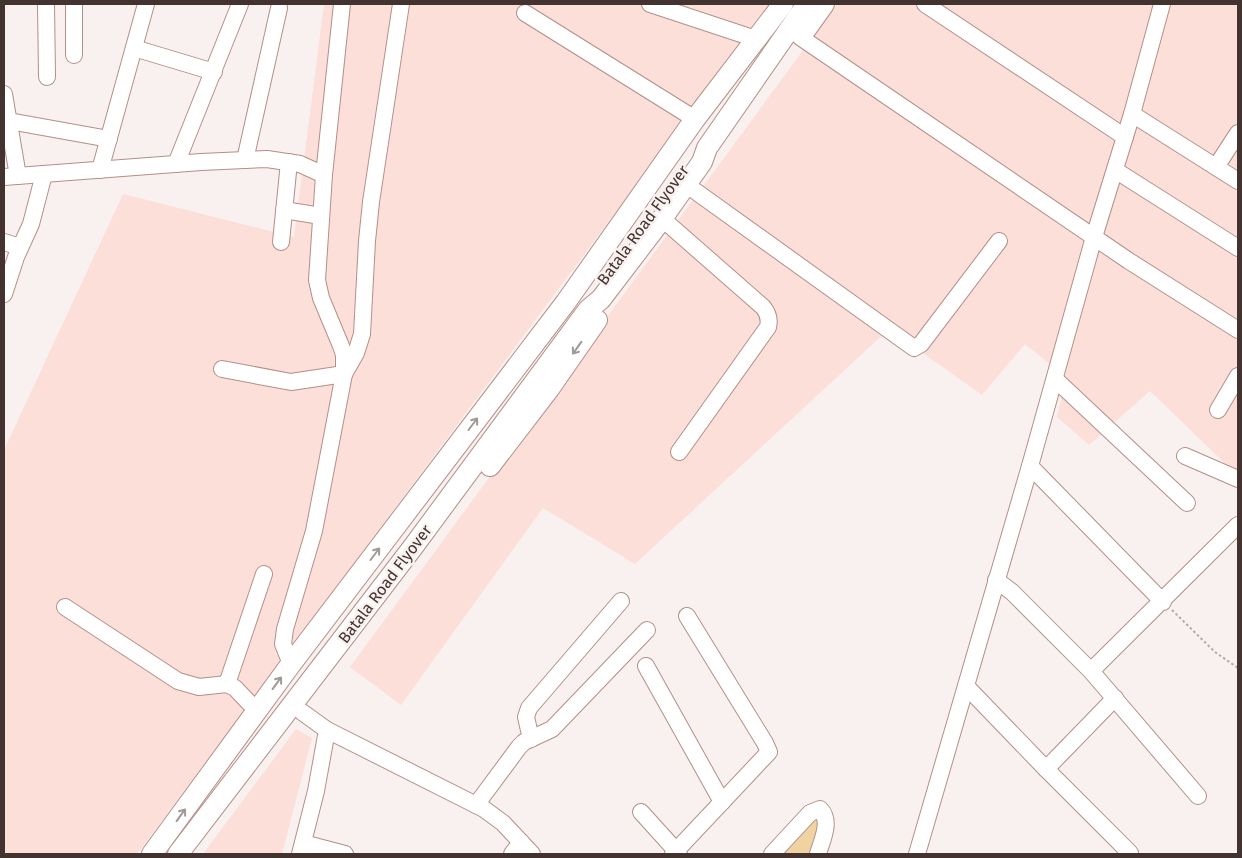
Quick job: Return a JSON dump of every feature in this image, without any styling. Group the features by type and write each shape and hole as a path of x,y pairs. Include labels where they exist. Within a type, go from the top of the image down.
{"main road":[{"path":"152,854 291,664 566,302 695,119 783,4"},
{"name":"Batala Road Flyover","path":"178,854 413,547 588,310 593,295 692,158 707,148 807,4"},
{"path":"193,854 271,749 302,712 549,389 666,222 824,4"}],"street":[{"path":"46,4 47,77"},
{"path":"74,4 74,55"},
{"path":"100,170 146,4"},
{"path":"176,164 240,4"},
{"path":"291,664 284,644 285,629 314,531 344,374 344,355 325,309 317,280 324,176 342,4"},
{"path":"344,374 356,353 362,334 370,209 402,4"},
{"path":"650,4 756,39"},
{"path":"925,4 1125,137"},
{"path":"917,854 1055,379 1094,236 1132,114 1162,4"},
{"path":"245,160 279,8"},
{"path":"525,13 695,119"},
{"path":"800,37 1146,272 1238,330"},
{"path":"134,48 214,72"},
{"path":"4,94 9,121 11,176 267,159 300,164 324,176"},
{"path":"1132,114 1238,181"},
{"path":"9,121 109,139"},
{"path":"1216,167 1238,133"},
{"path":"281,242 289,162"},
{"path":"1115,170 1238,248"},
{"path":"4,294 7,281 36,210 44,174"},
{"path":"691,188 914,348 921,344 999,242"},
{"path":"284,210 321,216"},
{"path":"666,222 763,306 769,316 768,327 679,452"},
{"path":"4,242 20,247"},
{"path":"222,369 291,382 344,374"},
{"path":"1218,410 1238,376"},
{"path":"1055,379 1187,503"},
{"path":"1185,456 1238,479"},
{"path":"1030,466 1163,602"},
{"path":"1091,671 1163,602 1238,525"},
{"path":"227,684 264,574"},
{"path":"996,580 1012,592 1091,671 1198,796"},
{"path":"531,739 526,717 529,708 621,601"},
{"path":"65,607 178,681 198,688 227,684 235,688 257,711"},
{"path":"641,812 676,853 769,752 766,743 687,616"},
{"path":"476,805 519,747 552,729 647,630"},
{"path":"646,666 722,802"},
{"path":"966,686 1130,854"},
{"path":"1046,769 1115,698"},
{"path":"302,712 327,730 495,816 517,848 532,854"},
{"path":"327,730 316,791 302,849 345,854"},
{"path":"772,854 810,813 820,809 824,813 826,821 818,854"}],"path":[{"path":"1163,602 1216,652 1238,668"}],"shaded area":[{"path":"324,4 771,4 137,854 4,854 4,450 123,194 294,237"},
{"path":"837,4 1238,4 1238,476 1150,391 1089,445 1057,417 1066,377 1025,344 982,395 889,329 635,564 543,508 401,705 350,667"},
{"path":"296,729 312,738 282,854 203,854"},
{"path":"816,815 826,823 816,854 778,854"}]}
